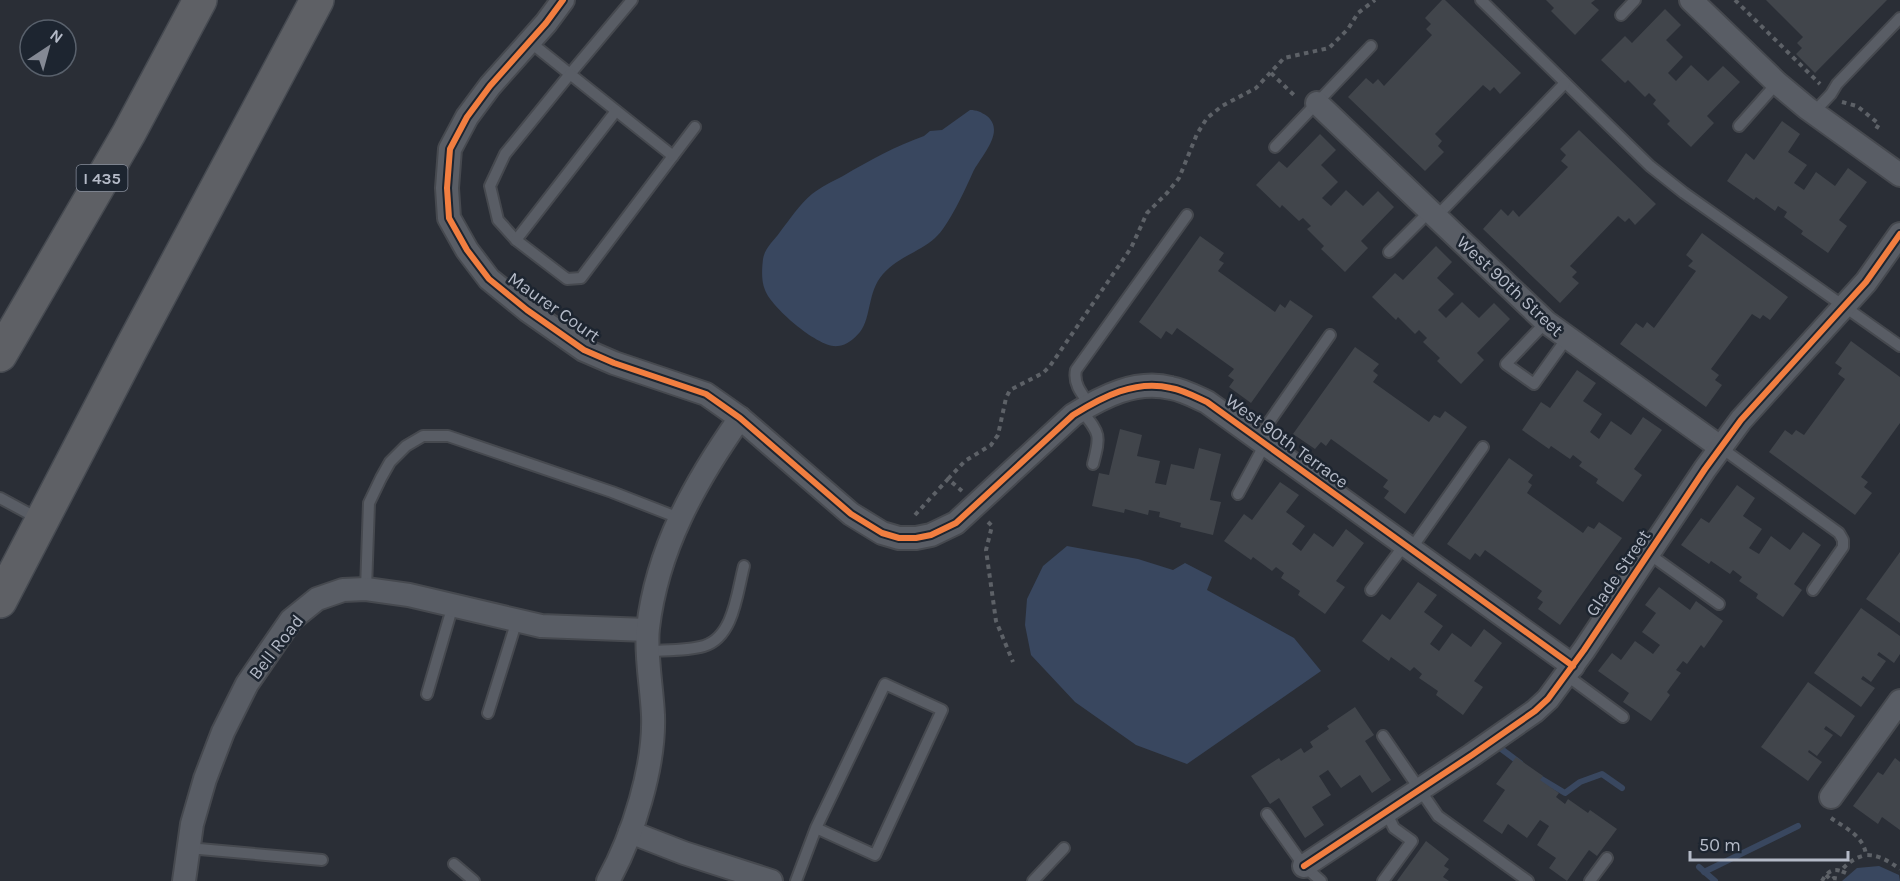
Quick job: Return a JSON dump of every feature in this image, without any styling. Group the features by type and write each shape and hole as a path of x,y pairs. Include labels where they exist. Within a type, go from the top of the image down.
{"highway":[{"name":"I 435","path":"0,355 129,133 200,0"},
{"path":"0,601 317,0"}],"street":[{"name":"Maurer Court","path":"562,0 546,23 490,86 467,117 450,149 447,188 450,219 467,250 489,279 527,310 584,350 614,363 706,394 740,418"},
{"path":"1691,0 1777,83 1900,175"},
{"name":"West 90th Street","path":"1310,103 1433,214 1546,322 1720,447"},
{"name":"Glade Street","path":"1304,866 1420,790 1535,711 1548,699 1720,447 1741,420 1866,282 1900,234"},
{"name":"West 90th Terrace","path":"740,418 851,514 882,532 899,538 916,538 931,535 956,523 1073,415 1085,407 1131,387 1172,388 1207,402 1262,441 1408,547 1569,670"},
{"path":"609,881 630,832 649,757 653,718 648,641 658,573 679,518 706,469 740,418"},
{"name":"Bell Road","path":"184,881 192,824 204,779 223,732 247,684 291,620 317,599 343,590 366,588 453,605 541,626 648,641"},
{"path":"1831,797 1893,727 1900,701"},
{"path":"630,832 684,853 771,881"}],"lane":[{"path":"632,0 505,154 490,186 498,220 516,240 567,279 581,278 695,127"},
{"path":"1481,0 1650,166 1684,193 1900,346"},
{"path":"1621,15 1635,0"},
{"path":"1813,112 1900,18"},
{"path":"530,42 672,156"},
{"path":"1275,147 1310,103 1371,46"},
{"path":"1389,252 1433,214 1565,83"},
{"path":"1739,126 1777,83"},
{"path":"516,240 616,111"},
{"path":"1093,464 1099,441 1097,430 1085,407 1074,377 1076,370 1187,214"},
{"path":"1546,322 1506,364 1534,384 1567,338"},
{"path":"1238,494 1262,441 1330,335"},
{"path":"366,588 369,503 390,462 406,446 423,435 448,436 612,492 679,518"},
{"path":"1371,590 1408,547 1483,447"},
{"path":"1720,447 1839,533 1843,540 1843,547 1813,590"},
{"path":"0,498 42,521"},
{"path":"1649,554 1719,604"},
{"path":"648,641 683,650 706,646 721,636 729,622 744,566"},
{"path":"428,694 453,605"},
{"path":"488,713 517,620"},
{"path":"1569,670 1623,717"},
{"path":"796,881 816,828 885,684 942,710 875,855 816,828"},
{"path":"1383,736 1438,816 1528,881"},
{"path":"1383,881 1412,841 1394,828 1386,812"},
{"path":"1267,814 1304,866 1321,881"},
{"path":"188,848 322,860"},
{"path":"1033,881 1064,848"},
{"path":"1590,881 1607,858"},
{"path":"454,864 474,881"}],"path":[{"path":"910,517 917,514 965,461 991,445 998,435 1006,398 1010,390 1042,373 1050,366 1131,248 1147,213 1179,178 1197,134 1207,118 1222,106 1256,88 1284,58 1329,48 1348,29 1358,14 1375,0"},
{"path":"1271,73 1310,103"},
{"path":"948,478 992,526 986,550 996,621 1013,662"},
{"path":"1831,797 1823,813 1861,839 1865,845 1866,855"},
{"path":"1822,881 1829,871 1835,869 1843,872 1850,862 1866,855 1876,855 1900,869"},
{"path":"1826,875 1831,880 1840,879"}],"water":[{"path":"970,110 987,116 994,129 993,137 940,233 883,274 874,288 864,326 850,341 838,346 830,345 808,334 776,306 764,286 763,259 770,244 812,194 903,144 924,136 930,131 942,130"},
{"path":"1067,546 1138,559 1173,570 1185,563 1212,577 1207,590 1294,638 1321,671 1187,764 1136,745 1075,702 1031,655 1025,625 1027,599 1043,566"},
{"path":"1879,866 1899,875 1900,881 1842,881 1857,868"}],"building":[{"path":"1442,0 1445,0 1521,73 1500,94 1494,87 1490,91 1483,85 1435,134 1442,141 1438,146 1444,152 1425,171 1348,97 1366,78 1373,84 1378,79 1384,86 1432,35 1426,29 1431,24 1425,18"},
{"path":"1546,0 1595,0 1591,3 1599,10 1575,35 1551,11 1554,8"},
{"path":"1766,0 1887,0 1815,73 1796,54 1802,48 1797,43 1803,37"},
{"path":"1665,9 1681,25 1666,40 1683,57 1668,73 1676,81 1691,65 1708,81 1723,66 1740,82 1707,116 1714,123 1691,147 1667,124 1670,121 1653,104 1656,100 1649,93 1645,97 1628,80 1625,83 1601,60 1625,36 1632,43"},
{"path":"1782,121 1800,134 1788,152 1807,165 1794,183 1804,190 1816,172 1835,186 1848,168 1867,182 1839,220 1847,226 1828,253 1801,234 1803,231 1784,217 1787,212 1778,206 1775,211 1756,197 1754,200 1727,181 1746,153 1754,160"},
{"path":"1579,130 1656,204 1635,225 1629,218 1625,222 1618,216 1570,266 1577,272 1572,277 1579,283 1560,303 1483,229 1501,209 1508,216 1513,210 1519,217 1568,167 1561,161 1566,155 1560,149"},
{"path":"1320,134 1336,150 1321,165 1338,182 1322,198 1331,206 1346,190 1363,206 1378,191 1394,207 1361,241 1368,248 1345,272 1321,249 1324,246 1307,229 1311,226 1303,218 1299,221 1282,205 1280,208 1256,185 1279,161 1287,168"},
{"path":"1702,233 1788,297 1770,320 1763,315 1760,319 1752,314 1711,369 1719,375 1715,380 1722,385 1706,407 1620,344 1636,323 1643,328 1647,322 1654,328 1696,271 1688,266 1693,261 1686,255"},
{"path":"1200,236 1224,253 1219,260 1224,263 1218,271 1275,312 1280,304 1285,308 1290,300 1313,316 1251,403 1229,387 1234,380 1228,376 1234,369 1177,328 1172,335 1166,331 1161,339 1139,322"},
{"path":"1436,246 1452,262 1437,278 1454,294 1438,310 1446,318 1462,302 1479,318 1494,303 1510,319 1477,353 1484,360 1461,384 1437,361 1440,358 1423,342 1427,338 1419,330 1415,334 1372,297 1395,273 1403,280"},
{"path":"1851,341 1900,377 1900,423 1861,477 1868,482 1864,487 1872,493 1855,515 1769,452 1785,430 1792,435 1796,430 1804,435 1845,379 1838,374 1842,368 1835,363"},
{"path":"1355,347 1379,364 1373,371 1378,375 1373,382 1429,422 1434,415 1440,418 1445,411 1467,427 1405,514 1384,498 1389,491 1383,487 1388,480 1331,439 1326,446 1321,442 1315,449 1293,434"},
{"path":"1577,370 1596,383 1583,401 1602,414 1590,432 1599,439 1611,421 1631,435 1643,417 1662,430 1634,469 1642,475 1623,502 1596,483 1598,479 1579,466 1582,462 1573,455 1570,459 1551,446 1549,449 1522,430 1541,402 1550,408"},
{"path":"1120,429 1142,435 1137,456 1160,461 1155,483 1166,485 1171,464 1194,469 1199,448 1221,454 1210,500 1221,502 1213,535 1180,527 1181,523 1159,517 1160,512 1149,510 1148,515 1125,509 1124,513 1092,506 1099,473 1109,475"},
{"path":"1509,458 1533,475 1528,482 1532,485 1527,493 1583,533 1588,526 1594,529 1599,522 1622,538 1560,625 1538,609 1543,602 1537,598 1542,591 1485,550 1480,557 1475,553 1470,560 1447,544"},
{"path":"1280,482 1299,495 1286,512 1305,526 1292,544 1301,551 1314,533 1333,547 1346,529 1364,543 1336,581 1345,587 1325,614 1298,595 1300,591 1281,578 1284,573 1276,567 1272,571 1253,557 1251,560 1224,541 1244,514 1252,520"},
{"path":"1737,485 1755,498 1743,516 1762,529 1749,548 1759,554 1771,536 1790,550 1803,532 1821,545 1794,584 1802,590 1783,617 1756,598 1758,594 1739,581 1742,577 1733,570 1730,574 1711,561 1709,564 1681,545 1701,518 1709,523"},
{"path":"1900,552 1900,623 1866,599"},
{"path":"1418,582 1437,595 1424,612 1443,626 1430,644 1439,651 1452,633 1471,647 1484,629 1502,643 1474,681 1483,687 1463,715 1436,695 1438,691 1419,678 1422,674 1414,667 1410,671 1391,657 1389,661 1362,641 1382,614 1390,620"},
{"path":"1659,587 1690,610 1696,601 1723,621 1704,648 1701,645 1687,664 1683,661 1676,670 1681,673 1667,692 1670,695 1651,721 1623,702 1629,693 1598,671 1612,653 1621,660 1635,641 1653,654 1660,645 1642,632 1656,613 1645,605"},
{"path":"1861,608 1900,636 1900,654 1894,663 1879,652 1877,655 1886,661 1871,682 1863,676 1861,679 1875,688 1861,707 1814,673"},
{"path":"1808,682 1855,716 1841,737 1826,726 1824,729 1833,735 1817,756 1809,750 1808,752 1822,762 1808,781 1761,747"},
{"path":"1355,707 1374,735 1365,741 1391,780 1372,793 1360,775 1341,788 1328,770 1319,776 1331,795 1312,807 1324,825 1305,838 1279,798 1270,804 1251,776 1279,758 1281,761 1301,748 1304,753 1313,747 1310,742 1329,729 1327,726"},
{"path":"1516,757 1543,776 1540,780 1559,793 1556,797 1565,804 1568,799 1588,813 1590,810 1617,829 1597,856 1589,850 1567,881 1549,868 1556,858 1537,845 1549,826 1540,820 1527,838 1508,824 1502,834 1483,821 1505,790 1496,784"},
{"path":"1895,758 1900,762 1900,830 1882,817 1878,824 1853,806 1878,772 1883,775"},
{"path":"1426,841 1449,859 1444,866 1449,869 1443,877 1449,881 1397,881"}],"waterway":[{"path":"1496,745 1520,763"},
{"path":"1535,775 1565,793 1580,782 1602,774 1622,788"},
{"path":"1704,872 1798,826"},
{"path":"1699,867 1715,881"}],"cycle path":[{"path":"563,0 546,23 490,86 467,117 450,149 447,188 449,218 467,250 489,279 527,310 584,350 614,363 706,394 740,418 851,514 882,533 899,538 931,535 956,523 1073,415 1096,402 1120,391 1145,386 1180,390 1207,402 1573,666"},
{"path":"1304,866 1472,755 1535,711 1548,699 1741,420 1866,282 1900,234"}]}
